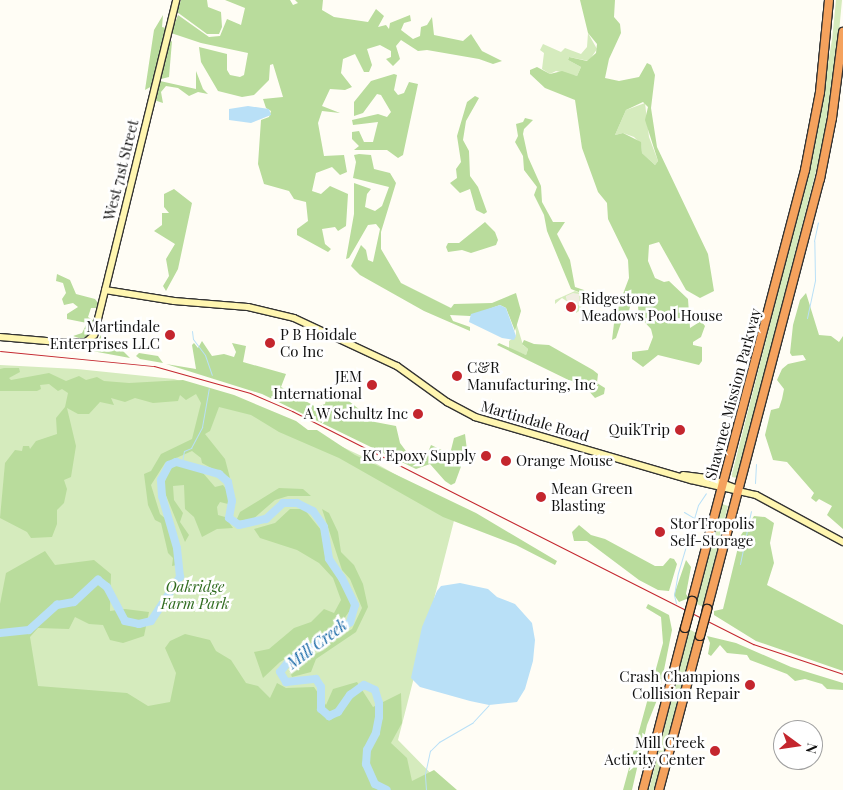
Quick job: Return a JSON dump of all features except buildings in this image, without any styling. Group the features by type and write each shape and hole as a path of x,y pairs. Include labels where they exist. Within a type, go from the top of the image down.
{"highway":[{"name":"Shawnee Mission Parkway","path":"643,790 807,162 820,92 829,0"},
{"name":"Shawnee Mission Parkway","path":"659,790 820,179 832,118 843,32"}],"street":[{"name":"West 71st Street","path":"0,337 86,342 94,335 176,0"},
{"name":"Martindale Road","path":"105,290 174,301 248,307 294,318 398,366 442,399 475,417 723,485 775,502 843,542"}],"green space":[{"path":"181,0 207,0 208,7 221,12 222,27 219,34 207,34 177,12"},
{"path":"225,0 290,0 293,5 298,3 295,0 323,0 322,10 334,17 368,22 376,9 384,16 378,27 386,25 389,29 390,23 410,15 411,21 404,23 401,30 413,39 420,36 421,27 427,25 432,17 434,35 463,41 471,34 482,51 502,61 493,64 479,59 427,50 418,51 401,40 396,46 400,59 393,66 386,59 391,57 391,51 380,45 367,49 372,65 369,72 364,72 355,54 343,59 341,73 352,87 345,90 330,89 322,106 340,113 322,111 318,123 324,156 344,155 347,172 340,175 332,167 316,173 312,191 321,194 330,186 348,194 346,226 338,231 335,227 322,229 325,244 331,249 328,252 297,235 297,229 308,221 306,202 294,199 289,191 264,184 258,164 261,120 269,117 271,111 266,108 263,99 283,97 273,64 270,65 269,80 254,95 242,97 218,91 201,62 199,47 227,54 227,70 230,75 240,77 244,75 248,53 201,43 171,33 178,15 209,37 220,36 227,19 241,25 245,8"},
{"path":"580,0 615,0 614,17 620,24 621,33 609,59 605,78 619,81 639,77 647,63 651,65 655,75 651,108 657,147 708,254 714,291 700,298 686,290 659,242 649,245 648,261 655,278 664,282 669,281 688,299 690,328 701,321 705,326 701,337 693,342 693,345 702,347 702,361 699,365 658,355 643,367 632,359 632,352 648,350 653,337 651,329 639,316 637,297 632,298 629,311 622,320 616,338 612,340 615,315 629,278 628,260 608,219 607,203 598,192 582,148 575,100 545,88 530,74 530,70 537,67 550,74 562,71 577,76 581,67 568,60 569,57 587,61 596,53 597,44 588,33","holes":["643,102 648,107 645,120 658,161 655,165 642,153 641,142 623,133 615,135 626,110"]},
{"path":"836,0 842,0 838,43 822,148 737,478 732,477 810,167 832,40"},
{"path":"163,15 162,27 166,28 156,74 152,86 145,90 154,30"},
{"path":"588,33 597,49 589,61 569,57 568,60 581,67 577,76 556,71 550,74 542,69 544,53 540,50 543,44 561,52 565,48 581,54 587,47"},
{"path":"172,41 169,77 161,79 169,43"},
{"path":"196,71 203,89 208,94 198,92 189,96 178,88 166,86 161,92 163,103 154,100 160,81 196,89"},
{"path":"394,74 397,75 394,90 398,95 404,93 409,82 418,84 403,155 398,158 387,150 354,150 359,146 352,139 352,132 359,131 364,142 373,142 378,122 353,125 352,120 378,114 387,117 391,112 381,95 377,94 363,113 354,116 354,102 371,81"},
{"path":"475,96 479,98 466,121 463,140 469,151 470,176 478,187 487,212 484,214 476,210 470,189 460,193 450,183 457,178 456,169 461,162 457,136 467,102"},
{"path":"645,103 649,137 658,161 655,165 642,153 641,144 634,137 623,133 615,135 626,110"},
{"path":"525,118 533,120 524,129 523,134 528,157 541,186 542,202 553,222 565,222 557,234 570,260 575,287 584,290 586,295 571,289 547,231 544,215 534,195 537,187 524,170 523,156 515,142 518,136 516,124 523,122"},
{"path":"354,155 371,155 374,169 390,173 396,183 381,232 381,249 401,283 451,308 454,304 492,303 516,293 521,311 515,331 506,308 500,305 470,316 450,315 453,321 470,327 470,331 424,311 360,275 351,266 361,245 366,250 368,260 373,262 380,229 376,224 368,225 349,258 346,259 354,214 354,183 371,189 367,194 365,207 375,211 382,206 389,187 353,178 356,162"},
{"path":"174,189 192,203 178,269 166,291 163,286 169,276 166,259 175,244 154,231 162,225 162,213 169,213 164,207 164,194"},
{"path":"485,222 495,232 498,240 496,245 471,253 462,250 448,252 446,247 448,243 459,243"},
{"path":"57,274 70,280 76,294 95,299 98,303 96,308 91,308 88,317 94,321 91,334 82,339 73,336 82,333 87,323 67,319 67,314 78,307 73,303 64,305 62,299 66,293 63,283 56,281"},
{"path":"575,291 587,296 576,313 576,306 580,304 566,296 568,302 562,298 555,304 555,300"},
{"path":"806,293 819,335 831,336 839,342 843,336 843,529 827,515 832,506 819,499 816,502 811,498 814,493 787,462 773,460 765,435 771,410 779,408 782,399 784,389 777,380 782,369 788,364 806,360 803,355 792,356 790,353 793,325 800,300"},
{"path":"516,322 523,345 528,349 526,355 509,349 509,341 516,336"},
{"path":"101,335 101,347 122,350 130,358 92,351"},
{"path":"524,340 534,344 549,345 593,370 598,374 597,383 605,388 604,394 595,398 587,389 497,345 499,343 526,355 528,349 522,344"},
{"path":"202,341 212,356 224,354 234,357 236,352 232,343 246,346 243,362 286,374 281,387 316,407 325,404 328,391 345,398 375,422 396,426 400,443 409,455 426,457 431,445 450,454 454,438 465,434 467,450 455,483 451,485 445,481 430,464 416,469 262,394 166,364 196,369 192,345 194,343 198,348"},
{"path":"139,353 158,356 163,363 140,359 136,356"},
{"name":"Oakridge Farm Park","path":"0,365 77,369 174,379 242,400 368,459 457,509 398,740 447,790 0,790"},
{"path":"19,368 20,372 9,378 11,380 49,373 66,381 79,376 86,380 97,377 104,381 129,383 183,380 234,395 296,421 308,430 317,430 355,455 476,513 557,561 555,565 516,545 443,517 339,458 279,432 251,415 219,407 210,431 205,434 225,459 230,478 202,463 201,458 192,451 165,463 151,485 160,514 168,521 181,564 172,566 173,558 168,553 161,523 155,520 148,505 144,474 151,471 161,454 192,439 201,403 196,394 186,400 180,395 178,401 153,403 135,398 125,402 111,398 114,405 100,402 89,414 78,414 67,408 76,446 71,477 64,480 67,489 64,503 57,510 57,524 52,537 31,538 27,532 0,518 5,463 15,450 22,451 23,446 29,446 30,449 36,441 57,434 56,418 65,407 68,393 62,389 58,391 49,384 40,385 41,389 37,391 0,391 0,369"},
{"path":"189,465 203,473 215,487 223,485 228,492 228,504 220,502 217,507 218,515 225,517 233,528 217,529 202,537 194,517 185,509 184,485 173,486 174,500 183,513 180,522 189,535 185,542 163,488 169,467"},
{"path":"279,488 303,489 311,496 288,496 275,500 253,519 236,521 240,512"},
{"path":"722,504 728,506 703,607 695,603"},
{"path":"290,509 304,509 321,530 325,555 353,606 339,626 280,662 263,678 254,652 269,649 294,628 311,622 324,609 334,613 341,600 333,578 319,563 297,550 260,538 254,529 275,523"},
{"path":"322,509 329,513 338,532 341,552 354,565 363,584 368,607 356,632 316,659 311,672 292,677 289,670 297,661 320,652 329,642 352,629 362,608 350,579 342,570"},
{"path":"754,516 765,517 774,523 770,543 774,563 767,585 843,625 843,671 756,641 714,615 714,611 723,609 741,535"},
{"path":"579,525 591,535 605,539 655,566 663,566 670,558 674,559 677,564 669,591 658,590 639,580 587,541 574,541 572,532"},
{"path":"45,551 55,565 94,560 111,574 110,611 125,609 149,612 144,636 123,643 110,640 103,625 89,624 75,617 69,629 38,628 30,637 38,686 127,693 148,706 170,702 176,673 165,648 170,641 185,634 210,640 216,651 231,660 246,683 258,686 270,698 277,683 286,688 314,687 326,705 333,689 357,682 373,707 401,693 402,723 391,743 407,758 412,781 434,770 457,790 0,790 0,604 6,573"},
{"path":"686,560 691,567 686,594 689,598 679,602 674,595"},
{"path":"648,604 669,615 672,630 659,695 647,725 632,790 623,790 663,643 661,617 646,608"},
{"path":"689,629 696,633 655,790 649,790"},
{"path":"707,636 736,643 791,667 843,683 843,690 827,689 822,684 805,679 795,681 787,674 750,660 747,655 727,653 720,645 711,656 708,654 710,643"}],"shaded area":[{"path":"573,293 579,294 580,304 576,306 577,311 572,313 575,308 572,303 568,305 569,310 564,312 568,309 566,296"}],"water":[{"path":"248,106 269,109 271,115 251,123 229,120 229,109"},
{"path":"500,305 506,308 516,336 514,340 502,338 469,322 471,314"},
{"path":"460,583 488,589 497,597 515,604 532,623 535,640 533,661 525,689 517,702 489,705 470,701 420,687 411,678 422,627 437,591 441,586"}],"waterway":[{"path":"807,318 815,280 814,241 818,222"},
{"path":"192,331 193,339 205,355 212,375"},
{"path":"182,462 184,451 191,448 202,427 209,389"},
{"name":"Mill Creek","path":"0,633 29,630 57,605 74,602 98,580 107,587 125,621 139,624 151,621 180,577 177,548 162,496 161,480 169,465 176,462 219,474 228,482 232,501 229,518 239,525 266,519 283,503 297,503 313,511 324,527 329,559 342,578 355,605 350,622 335,634 289,661 280,672 286,682 316,679 321,687 321,709 329,716 338,712 350,695 364,685 375,690 379,703 379,717 376,733 367,750 366,764 375,784 387,790"},
{"path":"755,483 756,464"},
{"path":"676,603 674,595 678,573 698,505 706,493"},
{"path":"740,564 751,511"},
{"path":"684,512 694,518"},
{"path":"426,790 425,774 430,751 439,742 473,722 489,705"}],"railway":[{"path":"0,351 154,366 250,393 292,411 753,644 843,674"}],"place":[{"name":"Ridgestone Meadows Pool House","path":"571,307"},
{"name":"Martindale Enterprises LLC","path":"170,335"},
{"name":"P B Hoidale Co Inc","path":"270,343"},
{"name":"C&R Manufacturing, Inc","path":"457,376"},
{"name":"JEM International","path":"372,385"},
{"name":"A W Schultz Inc","path":"418,414"},
{"name":"QuikTrip","path":"680,430"},
{"name":"KC Epoxy Supply","path":"486,456"},
{"name":"Orange Mouse","path":"506,461"},
{"name":"Mean Green Blasting","path":"541,497"},
{"name":"StorTropolis Self-Storage","path":"660,532"},
{"name":"Crash Champions Collision Repair","path":"750,685"},
{"name":"Mill Creek Activity Center","path":"715,751"}]}
